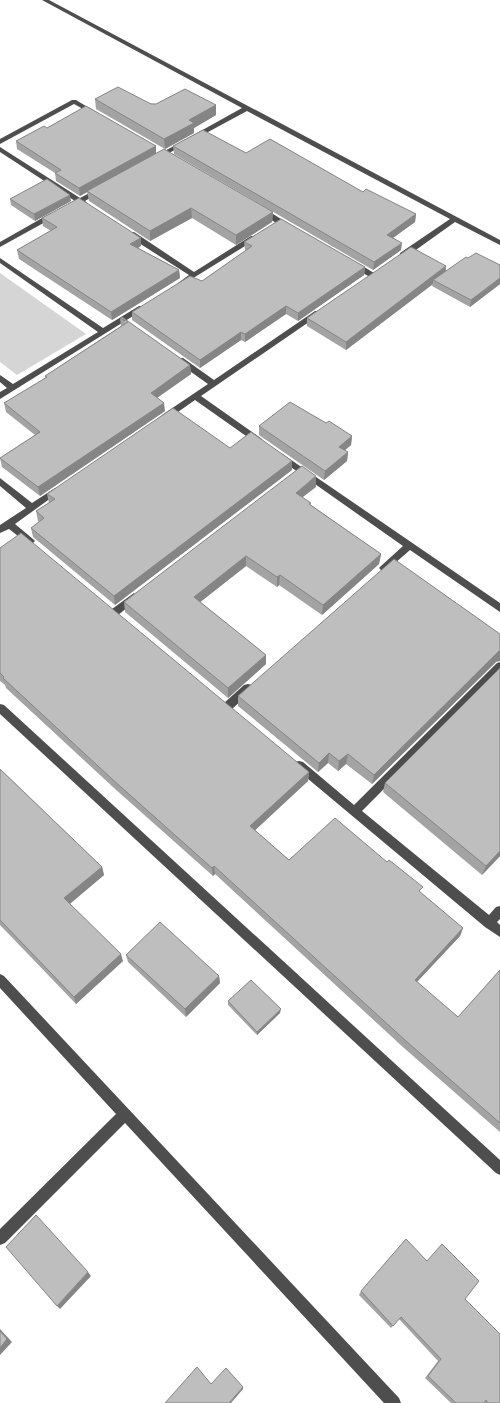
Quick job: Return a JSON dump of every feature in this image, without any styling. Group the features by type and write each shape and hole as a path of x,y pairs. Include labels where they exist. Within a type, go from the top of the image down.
{"street":[{"path":"45,0 500,243"},
{"path":"0,142 74,101 107,120"},
{"path":"148,163 247,108"},
{"path":"156,148 173,158"},
{"path":"0,149 88,206"},
{"path":"0,245 105,186"},
{"path":"256,207 298,232"},
{"path":"398,259 456,219"},
{"path":"273,227 281,222"},
{"path":"120,227 194,275"},
{"path":"170,290 265,232"},
{"path":"0,260 103,332"},
{"path":"348,261 373,276"},
{"path":"365,281 381,270"},
{"path":"0,396 147,305"},
{"path":"155,424 325,308"},
{"path":"123,319 131,325"},
{"path":"176,357 214,384"},
{"path":"0,378 13,388"},
{"path":"196,396 269,448"},
{"path":"277,453 297,473 410,545 500,608"},
{"path":"0,481 32,508"},
{"path":"0,530 65,486"},
{"path":"9,524 39,549"},
{"path":"373,577 410,545"},
{"path":"115,612 146,588"},
{"path":"355,811 500,666"},
{"path":"228,706 257,680"},
{"path":"0,708 500,1169"},
{"path":"288,755 500,932"},
{"path":"489,923 500,911"},
{"path":"0,980 394,1403"},
{"path":"0,1238 125,1114"}],"shaded area":[{"path":"0,273 86,334 17,375 0,362"}],"building":[{"path":"118,87 151,104 156,104 185,89 216,105 189,120 194,123 164,139 95,99"},
{"path":"86,106 156,146 79,188 55,173 61,170 16,141 44,126 47,128"},
{"path":"203,130 246,153 270,139 363,192 366,189 416,214 387,235 402,243 374,262 173,146"},
{"path":"164,149 273,212 236,235 191,208 150,231 87,191"},
{"path":"47,179 70,195 34,214 10,199"},
{"path":"79,198 141,238 130,244 179,270 111,312 17,250 57,227 42,218"},
{"path":"281,219 365,267 298,313 286,306 245,334 241,332 200,360 132,312 190,276 202,281 252,246 244,242"},
{"path":"411,247 446,266 346,342 307,318"},
{"path":"476,253 500,265 500,278 471,300 433,280 466,257 468,258"},
{"path":"122,317 190,365 151,393 164,403 38,487 0,458 40,432 4,403 47,377 45,376 128,322 120,318"},
{"path":"290,402 326,423 329,421 352,436 339,447 348,452 325,471 259,426"},
{"path":"173,408 230,448 251,432 292,461 114,596 31,528 44,518 36,511 55,499 47,494"},
{"path":"302,466 316,476 296,493 381,554 323,605 280,575 277,577 246,556 194,597 266,655 228,688 124,602"},
{"path":"21,533 309,772 250,826 289,860 335,818 387,862 389,860 423,887 419,891 463,928 415,980 458,1017 500,970 500,1123 406,1041 214,866 212,868 112,779 3,678 0,673 0,548"},
{"path":"394,559 500,634 500,651 374,775 348,754 339,761 329,753 319,763 238,696"},
{"path":"500,668 500,851 486,866 385,783"},
{"path":"0,769 102,867 64,898 121,954 74,997 0,920"},
{"path":"160,922 219,976 185,1009 126,955"},
{"path":"251,980 281,1009 257,1032 228,1001"},
{"path":"36,1215 88,1272 57,1306 6,1247"},
{"path":"406,1239 427,1261 442,1244 479,1281 465,1299 500,1334 500,1403 488,1403 486,1400 484,1403 456,1403 428,1376 441,1359 401,1317 393,1326 361,1291"},
{"path":"0,1331 7,1339 0,1348"},
{"path":"197,1367 211,1384 226,1368 243,1387 229,1403 165,1403"}]}
